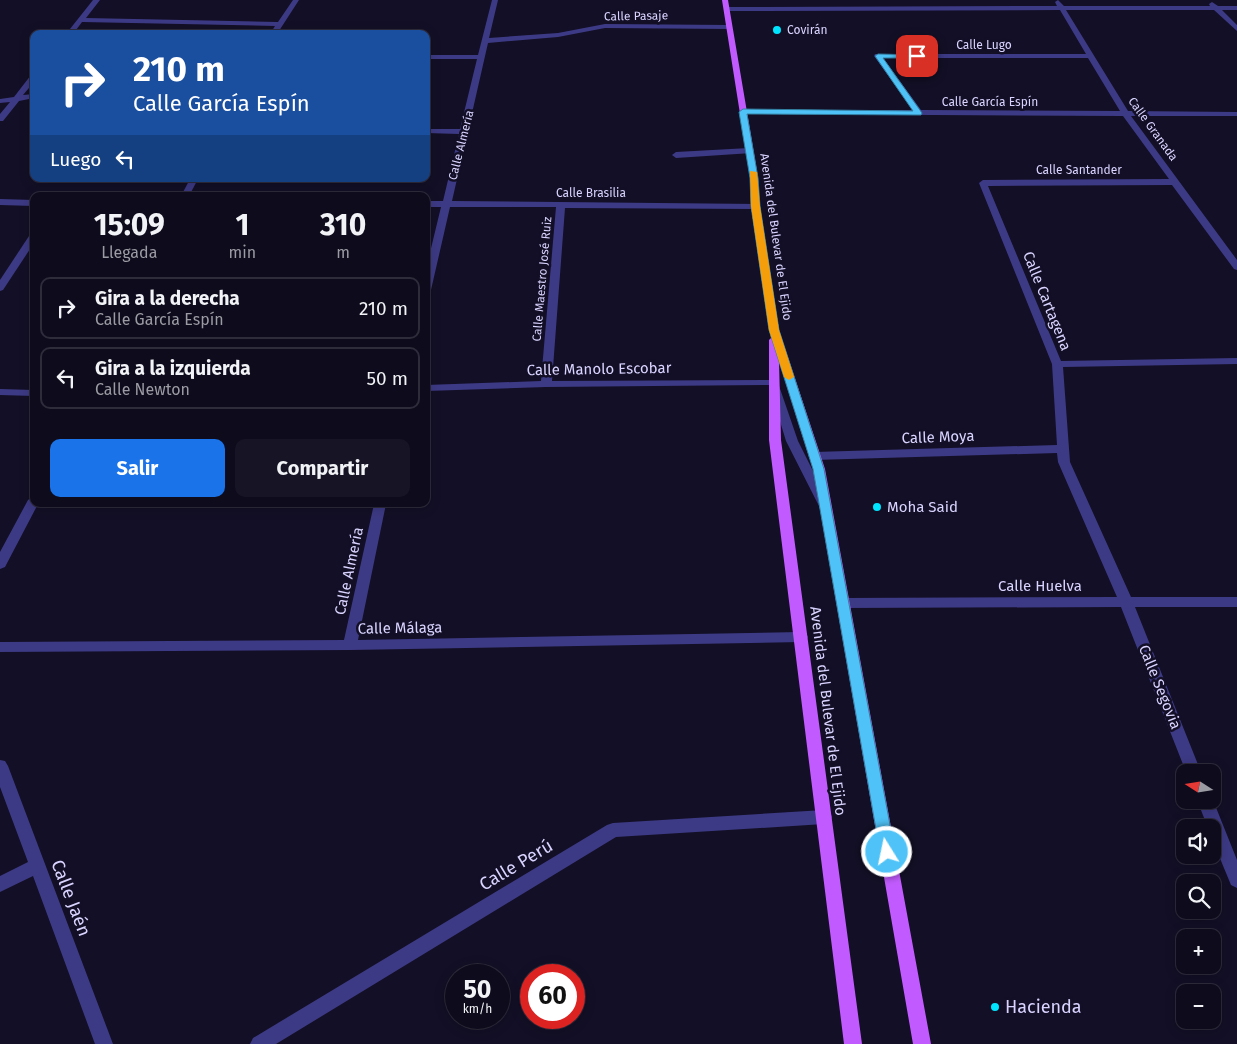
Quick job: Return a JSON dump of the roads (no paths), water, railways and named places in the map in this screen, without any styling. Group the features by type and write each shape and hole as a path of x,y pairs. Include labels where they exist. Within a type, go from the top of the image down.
{"main road":[{"name":"Avenida del Bulevar de El Ejido","path":"726,5 754,178 756,206 774,330 819,469 922,1044"},
{"name":"Avenida del Bulevar de El Ejido","path":"774,330 772,382 775,440 853,1044"}],"street":[{"path":"72,30 96,0"},
{"path":"275,30 296,0"},
{"name":"Calle Almería","path":"430,273 495,0"},
{"path":"1208,0 1237,29"},
{"path":"726,5 1058,4 1237,8"},
{"name":"Calle Granada","path":"1058,4 1126,114 1237,267"},
{"path":"80,20 279,24"},
{"name":"Calle Pasaje","path":"484,41 558,35 605,26 729,27"},
{"path":"430,56 481,57"},
{"name":"Calle Lugo","path":"919,113 878,56 1090,56"},
{"path":"0,119 30,82"},
{"path":"0,101 30,97"},
{"name":"Calle García Espín","path":"743,112 1237,114"},
{"path":"430,131 465,132"},
{"path":"676,155 749,151"},
{"name":"Calle Santander","path":"983,183 1176,182"},
{"name":"Calle Cartagena","path":"983,183 1057,364 1064,462 1126,602"},
{"path":"0,202 30,202"},
{"name":"Calle Brasilia","path":"430,204 756,206"},
{"name":"Calle Maestro José Ruiz","path":"546,384 561,205"},
{"path":"0,288 30,241"},
{"path":"1057,364 1237,361"},
{"name":"Calle Manolo Escobar","path":"430,388 546,384 772,382"},
{"name":"Avenida del Bulevar de El Ejido","path":"772,382 792,441 826,509"},
{"path":"0,392 30,393"},
{"name":"Calle Moya","path":"814,456 1063,448"},
{"path":"0,564 30,507"},
{"name":"Calle Almería","path":"350,645 379,507"},
{"name":"Calle Segovia","path":"1126,602 1191,764"},
{"name":"Calle Huelva","path":"843,604 1237,602"},
{"name":"Calle Málaga","path":"0,647 350,645 800,637"},
{"name":"Calle Jaén","path":"0,766 104,1044"},
{"path":"1209,809 1237,880"},
{"name":"Calle Perú","path":"258,1044 613,830 824,817"},
{"path":"0,884 37,866"}],"place":[{"name":"Covirán","path":"777,30"},
{"name":"Moha Said","path":"877,507"},
{"name":"Hacienda","path":"995,1007"}]}
